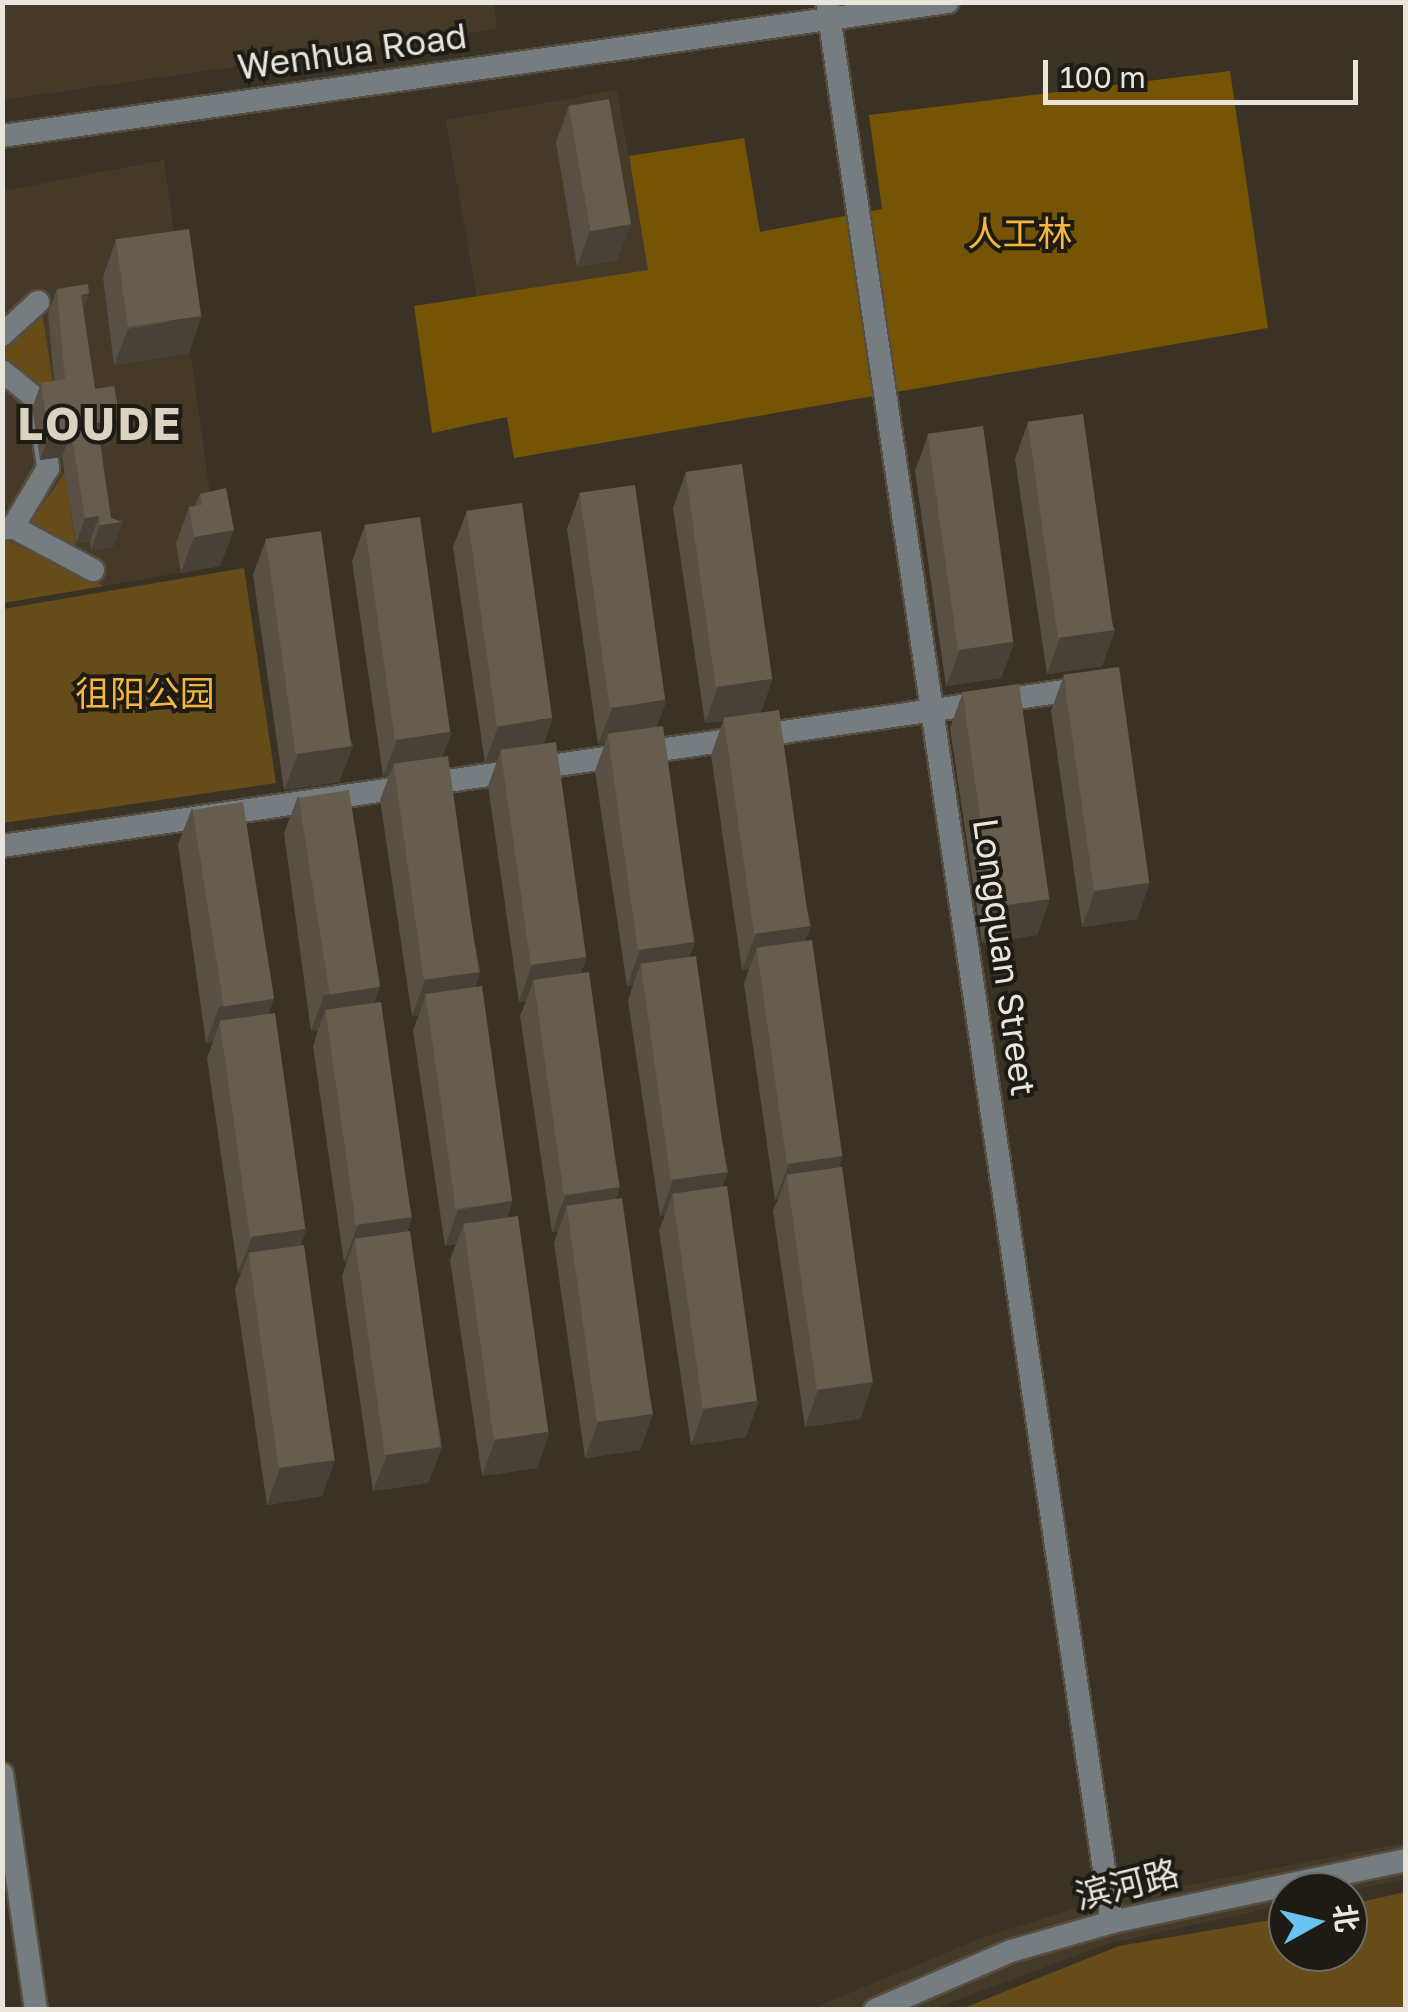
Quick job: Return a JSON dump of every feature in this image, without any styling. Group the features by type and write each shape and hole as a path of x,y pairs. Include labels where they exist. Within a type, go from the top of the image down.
{"street":[{"name":"Wenhua Road","path":"2,136 828,11 948,2"},
{"name":"Longquan Street","path":"828,11 1112,1922"},
{"path":"2,335 38,302"},
{"path":"2,370 39,401 48,468 8,528 93,570"},
{"path":"2,846 1109,684"},
{"path":"2,1774 36,2010"},
{"name":"滨河路","path":"875,2010 1011,1951 1112,1922 1406,1860"}],"shaded area":[{"path":"2,3 494,3 497,29 3,100"},
{"path":"617,90 649,270 477,300 446,120"},
{"path":"164,160 220,566 3,603 3,191"},
{"path":"1405,1843 1405,1879 1368,1887 1368,1872 1268,1872 1268,1908 1107,1944 933,2009 809,2010 984,1937 1089,1904"}],"green space":[{"name":"人工林","path":"1230,71 1268,328 514,458 507,417 432,433 414,306 648,270 629,156 744,138 760,232 882,209 869,115"},
{"path":"42,312 55,396 3,358 3,350"},
{"path":"65,472 77,554 28,526"},
{"path":"3,539 104,586 3,603"},
{"name":"徂阳公园","path":"244,568 276,783 3,823 3,609"},
{"path":"1405,1892 1405,2009 961,2009 1119,1946 1268,1920 1268,1972 1368,1972 1368,1900"}],"building":[{"path":"609,99 631,224 591,231 569,106"},
{"path":"189,229 201,316 128,326 116,239"},
{"path":"88,284 89,293 81,295 95,389 114,386 120,420 97,423 111,518 123,522 100,525 99,516 85,518 71,432 49,435 41,383 65,379 57,289"},
{"path":"1083,414 1113,630 1058,638 1028,422"},
{"path":"983,426 1013,642 958,650 928,434"},
{"path":"742,464 772,679 716,687 686,472"},
{"path":"635,485 665,700 610,708 580,493"},
{"path":"226,488 234,530 194,537 189,507 202,505 200,494"},
{"path":"522,503 552,718 497,726 467,511"},
{"path":"420,517 450,732 395,740 365,525"},
{"path":"321,531 351,746 296,754 266,539"},
{"path":"1119,667 1149,883 1094,891 1064,675"},
{"path":"1019,684 1049,899 993,907 963,692"},
{"path":"779,710 809,926 754,934 724,718"},
{"path":"663,726 693,942 638,950 608,734"},
{"path":"556,742 586,957 531,965 501,750"},
{"path":"448,756 478,972 424,980 394,764"},
{"path":"349,790 380,987 330,995 299,798"},
{"path":"243,802 274,999 224,1007 193,810"},
{"path":"812,940 842,1156 787,1164 757,948"},
{"path":"696,956 726,1172 671,1180 641,964"},
{"path":"589,972 619,1187 564,1195 534,980"},
{"path":"482,986 512,1201 456,1209 426,994"},
{"path":"381,1002 411,1217 356,1225 326,1010"},
{"path":"275,1013 305,1229 250,1237 220,1021"},
{"path":"842,1167 872,1382 817,1390 787,1175"},
{"path":"727,1186 757,1401 703,1409 673,1194"},
{"path":"622,1198 652,1414 597,1422 567,1206"},
{"path":"518,1216 548,1432 494,1440 464,1224"},
{"path":"410,1231 440,1447 385,1455 355,1239"},
{"path":"304,1245 334,1460 279,1468 249,1253"}],"district":[{"name":"LOUDE","path":"100,424"}]}
